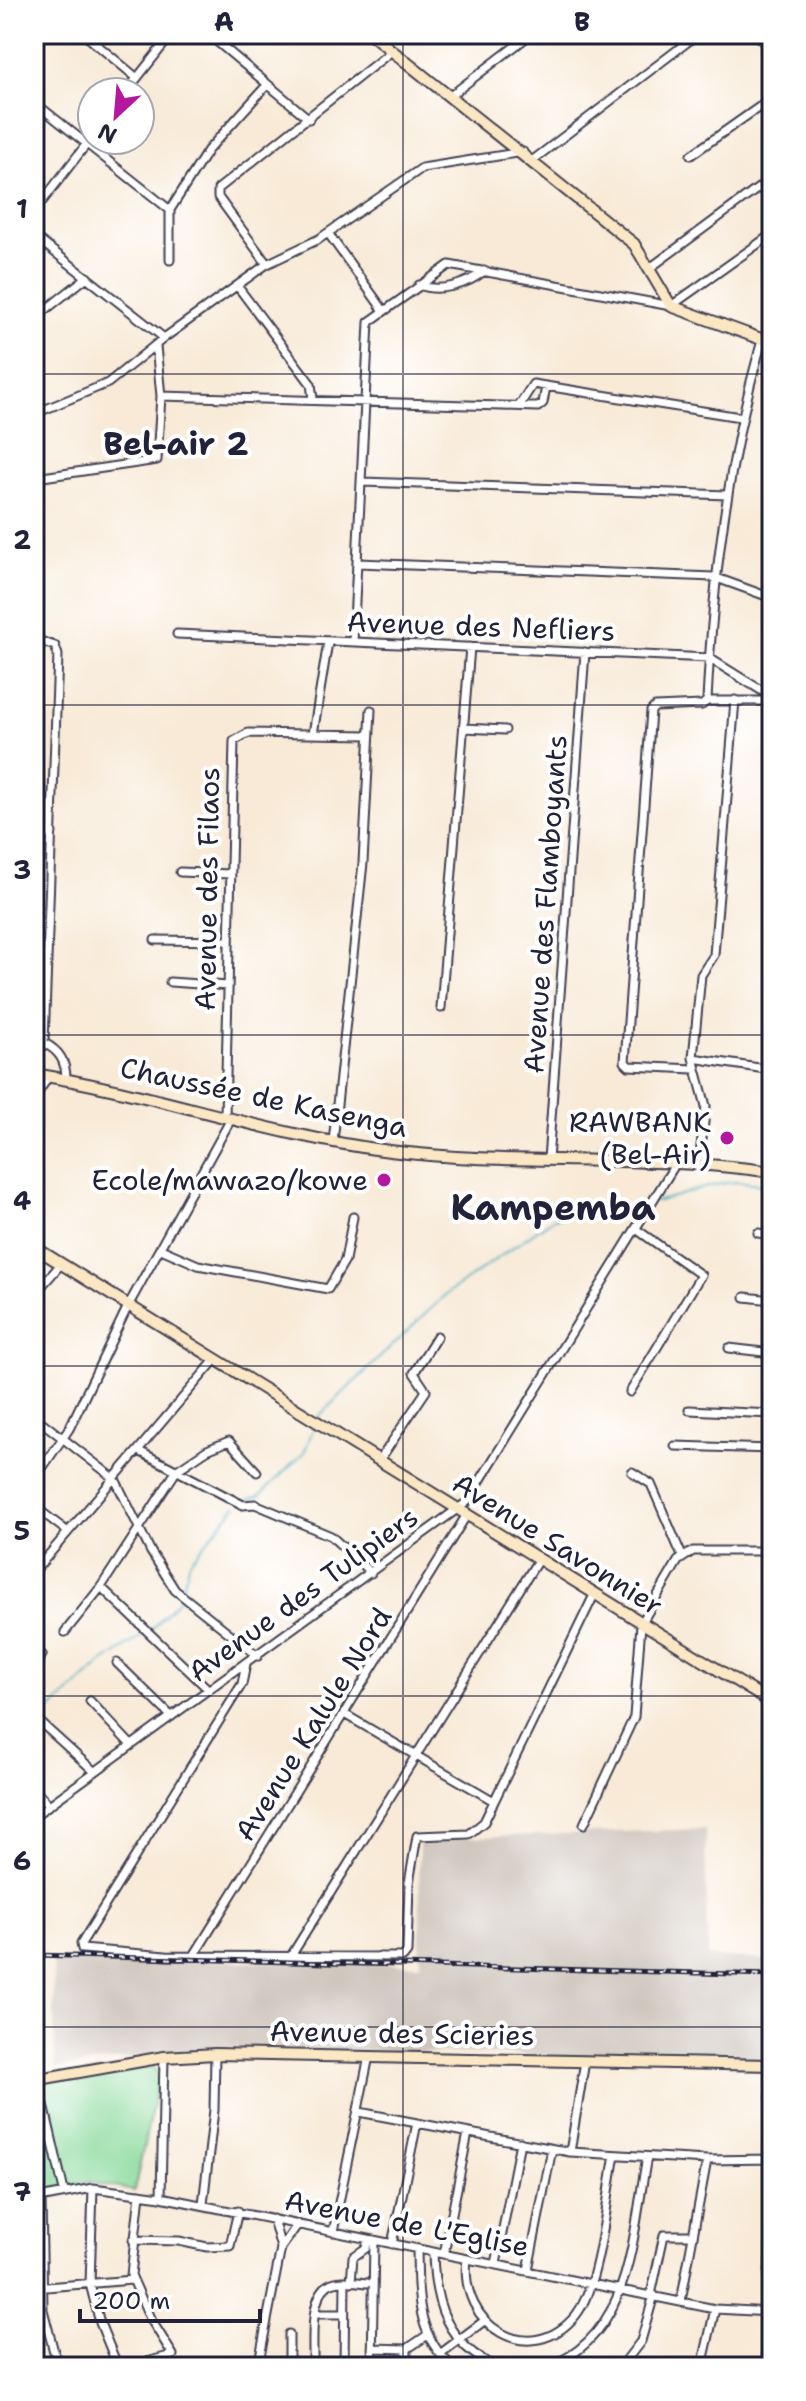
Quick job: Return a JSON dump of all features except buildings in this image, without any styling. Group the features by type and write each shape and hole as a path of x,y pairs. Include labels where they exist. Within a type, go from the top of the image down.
{"street":[{"path":"84,34 135,76"},
{"path":"139,76 172,34"},
{"path":"208,34 309,119"},
{"path":"371,34 523,152 634,244 671,306"},
{"path":"450,96 531,34"},
{"path":"533,160 698,34"},
{"path":"757,34 772,53"},
{"path":"267,264 217,193 220,187 393,50"},
{"path":"170,260 170,210 208,150 267,85"},
{"path":"691,155 772,98"},
{"path":"34,102 76,130"},
{"path":"34,414 98,389 267,264 328,233 426,166 507,158 523,152"},
{"path":"34,212 78,156"},
{"path":"108,156 170,210"},
{"path":"650,268 772,178"},
{"path":"328,233 384,311"},
{"path":"671,306 772,234"},
{"path":"34,236 164,338"},
{"path":"353,642 363,482 366,326 445,265 484,271 671,306 767,341 740,417 714,577 707,701"},
{"path":"419,285 431,289 469,282 484,271"},
{"path":"34,319 87,277"},
{"path":"238,287 311,384 313,399"},
{"path":"34,518 36,478 156,461 161,396 156,346"},
{"path":"519,406 533,384 740,417"},
{"path":"161,396 542,406 546,386"},
{"path":"363,482 728,495"},
{"path":"358,563 714,577 772,598"},
{"name":"Avenue des Nefliers","path":"177,634 709,658 772,699"},
{"path":"34,639 53,645 58,652 44,1043"},
{"path":"328,642 313,734 369,735"},
{"path":"441,1008 470,647"},
{"name":"Avenue des Flamboyants","path":"548,1160 585,652"},
{"path":"694,1069 629,1066 625,1062 651,711 655,707 702,705 707,701 772,699"},
{"path":"699,1162 706,1106 693,1058 701,975 714,955 735,700"},
{"path":"333,1142 358,919 371,710"},
{"path":"464,728 505,730"},
{"name":"Avenue des Filaos","path":"228,1118 234,741 248,733 313,734"},
{"path":"34,832 52,833"},
{"path":"180,872 231,874"},
{"path":"155,940 229,941"},
{"path":"170,982 228,986"},
{"path":"34,1010 45,1011"},
{"path":"34,1047 44,1043"},
{"path":"44,1043 61,1055 66,1079"},
{"path":"693,1058 772,1070"},
{"name":"Chaussée de Kasenga","path":"34,1074 333,1142 469,1159 677,1161 772,1172"},
{"path":"34,1099 48,1077"},
{"path":"34,1480 63,1438 128,1306 228,1118"},
{"name":"Avenue des Tulipiers","path":"34,1816 371,1573 461,1513 677,1161"},
{"path":"161,1249 203,1266 328,1289 345,1260 353,1217"},
{"path":"630,1392 701,1275 636,1229"},
{"path":"758,1233 772,1235"},
{"name":"Avenue Savonnier","path":"34,1247 772,1703"},
{"path":"34,1295 61,1264"},
{"path":"745,1297 772,1300"},
{"path":"379,1461 426,1391 414,1373 437,1336"},
{"path":"729,1348 772,1353"},
{"path":"34,1572 215,1360"},
{"path":"689,1410 772,1414"},
{"path":"34,1416 115,1479 139,1529 182,1597 258,1656"},
{"path":"65,1632 101,1587 177,1470 207,1450 229,1441 257,1472"},
{"path":"675,1446 772,1449"},
{"path":"139,1451 242,1504 255,1504 326,1533 371,1573"},
{"path":"632,1472 651,1484 682,1556"},
{"path":"34,1506 68,1532"},
{"name":"Avenue Kalule Nord","path":"195,1954 346,1715 461,1513"},
{"path":"584,1824 634,1717 641,1624 682,1556 693,1551 772,1551"},
{"path":"291,1956 538,1560"},
{"path":"101,1587 209,1690"},
{"path":"246,1664 242,1684 81,1944 82,1949 403,1957 407,1952 409,1883 417,1836 469,1834 484,1822 594,1595"},
{"path":"34,1647 42,1656 34,1666"},
{"path":"117,1663 171,1716"},
{"path":"90,1701 131,1745"},
{"path":"346,1715 494,1801"},
{"path":"41,1723 95,1772"},
{"path":"34,1788 49,1805"},
{"path":"203,2204 214,2110 215,2054"},
{"name":"Avenue des Scieries","path":"36,2080 164,2057 215,2054 771,2065"},
{"path":"333,2232 369,2056"},
{"path":"161,2197 164,2057"},
{"path":"570,2152 585,2061"},
{"path":"766,2367 770,2347 771,2065"},
{"path":"36,2080 64,2191"},
{"path":"359,2112 570,2152 707,2160 771,2160"},
{"path":"392,2244 417,2123"},
{"path":"444,2254 468,2133"},
{"path":"496,2264 520,2142"},
{"path":"528,2270 552,2149"},
{"path":"467,2259 468,2295 484,2321 515,2339 544,2337 574,2317 591,2283 615,2155"},
{"path":"547,2367 567,2359 594,2339 611,2315 622,2289 647,2157"},
{"path":"681,2301 707,2160"},
{"path":"93,2188 90,2284 100,2323 118,2367"},
{"name":"Avenue de L'Eglise","path":"38,2198 93,2188 161,2197 715,2309 770,2312"},
{"path":"127,2367 173,2355 154,2326 132,2280 133,2240 140,2194"},
{"path":"38,2198 38,2288 58,2367"},
{"path":"133,2240 179,2241 207,2247 230,2246 238,2211"},
{"path":"273,2219 281,2248"},
{"path":"258,2367 281,2248 298,2224"},
{"path":"621,2367 641,2341 664,2235 693,2235"},
{"path":"344,2367 344,2314 353,2257 371,2240"},
{"path":"371,2240 372,2367"},
{"path":"417,2249 418,2298 426,2336 450,2364"},
{"path":"433,2252 437,2298 445,2320 459,2342 497,2367"},
{"path":"38,2288 132,2280"},
{"path":"313,2367 315,2314 328,2285 367,2283"},
{"path":"702,2367 715,2309"},
{"path":"315,2314 344,2314"},
{"path":"440,2354 484,2321"},
{"path":"289,2334 289,2367"},
{"path":"372,2348 407,2349 426,2336"},
{"path":"407,2349 407,2367"},
{"path":"437,2367 450,2364"}],"shaded area":[{"path":"705,1829 708,1957 772,1960 772,2061 208,2047 55,2069 53,1959 420,1964 419,1839"}],"green space":[{"path":"129,2066 154,2068 159,2076 134,2191 89,2182 34,2193 34,2084"}],"waterway":[{"path":"654,1202 730,1183 745,1182 772,1191"},
{"path":"318,1417 445,1295 553,1219 648,1203"},
{"path":"245,1501 259,1496 304,1453 314,1427"},
{"path":"181,1593 190,1561 236,1506"},
{"path":"151,1630 179,1599"},
{"path":"47,1713 102,1663 146,1633"}],"railway":[{"path":"34,1955 772,1975"}],"place":[{"name":"RAWBANK (Bel-Air)","path":"727,1138"},
{"name":"Ecole/mawazo/kowe","path":"384,1180"}],"district":[{"name":"Bel-air 2","path":"176,443"},
{"name":"Kampemba","path":"553,1207"}]}
